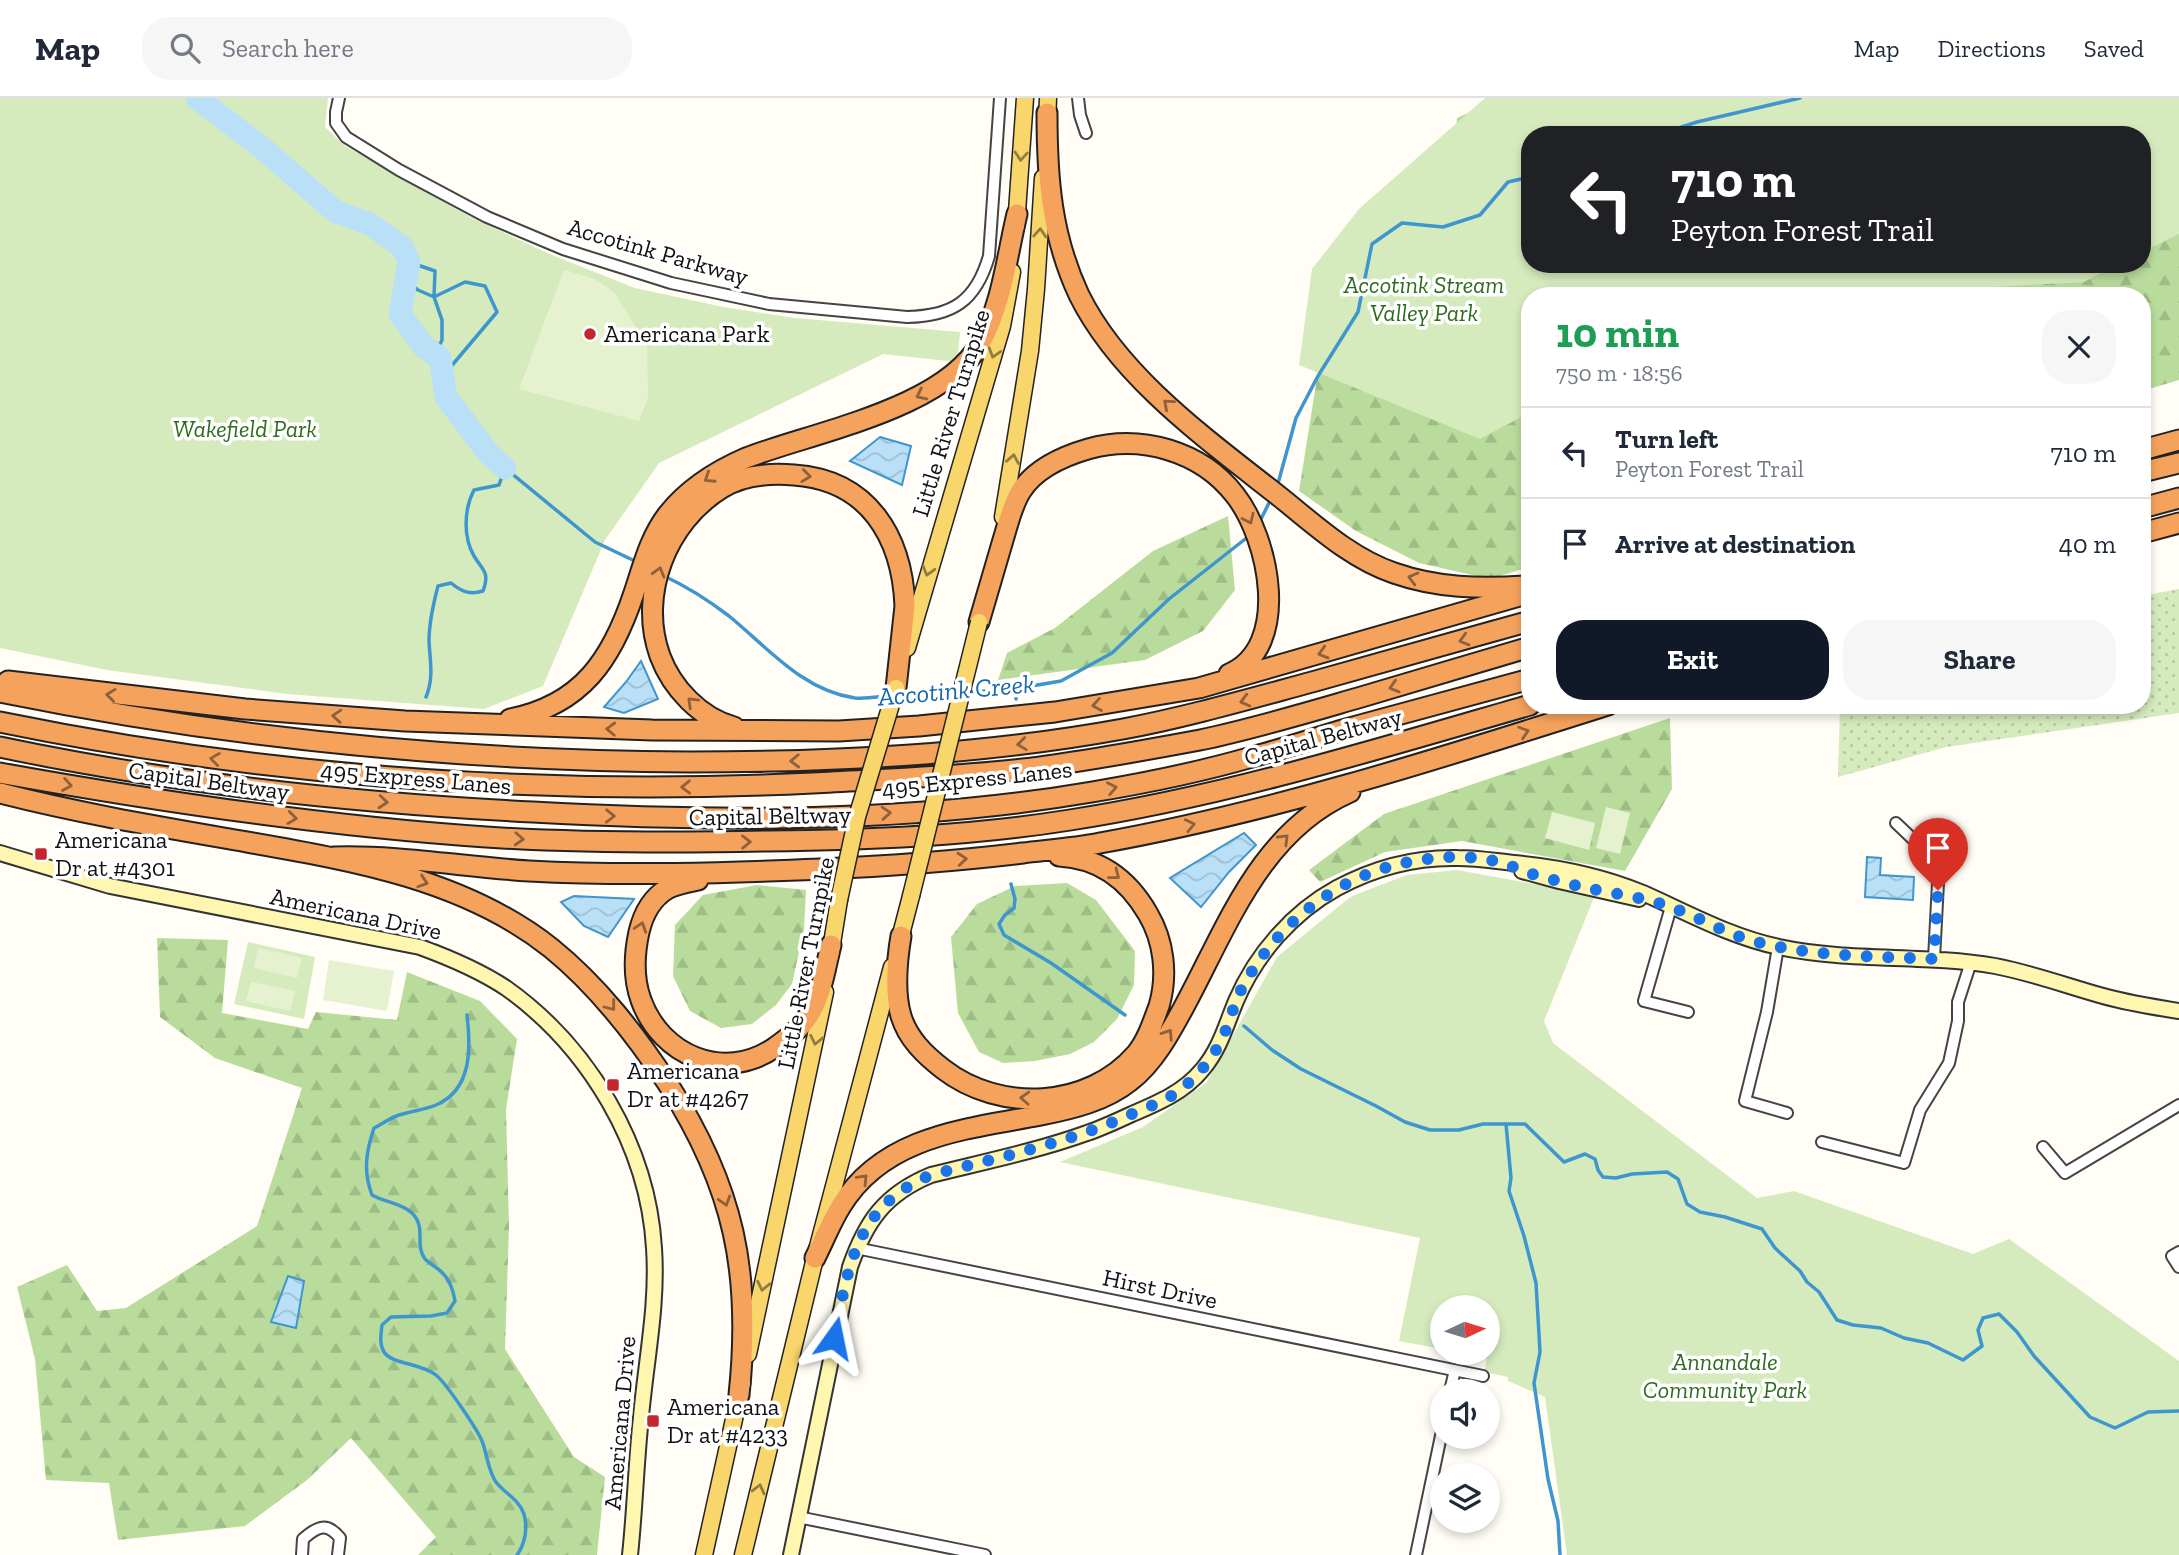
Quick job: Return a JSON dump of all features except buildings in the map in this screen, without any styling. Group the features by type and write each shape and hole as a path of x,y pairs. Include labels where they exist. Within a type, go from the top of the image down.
{"highway":[{"path":"1048,106 1048,171 1054,222 1079,294 1099,329 1142,382 1220,449 1339,544 1371,564 1438,585 1488,588 1521,586"},
{"path":"405,721 495,722 535,713 556,703 591,677 615,637 649,549 700,484 728,466 765,451 878,414 929,392 948,380 970,360 990,322 1017,214"},
{"path":"2151,448 2179,440"},
{"path":"979,622 1013,509 1022,490 1036,476 1074,453 1120,443 1165,448 1186,456 1206,467 1235,494 1248,515 1261,548 1268,610 1265,631 1258,649 1248,662 1217,679 1165,695"},
{"path":"2151,470 2179,463"},
{"path":"777,732 732,726 699,709 688,700 663,663 655,641 653,600 660,566 675,519 723,487 741,480 761,474 813,476 848,490 870,507 887,531 900,566 904,593 907,628 896,688"},
{"path":"2151,506 2179,498"},
{"path":"2151,531 2179,523"},
{"path":"0,680 220,706 405,721 639,730 839,731 1055,712 1165,695 1243,677 1521,596"},
{"path":"0,692 225,730 399,751 626,762 817,760 999,747 1123,729 1245,701 1521,624"},
{"name":"495 Express Lanes","path":"0,722 220,760 356,775 486,784 687,787 912,778 1022,769 1205,739 1281,720 1521,650"},
{"name":"495 Express Lanes","path":"0,747 78,762 225,784 422,805 594,816 832,817 1000,804 1143,782 1251,758 1521,681"},
{"name":"Capital Beltway","path":"0,773 231,810 443,834 594,842 878,838 1065,821 1135,810 1287,774 1521,708"},
{"path":"334,857 366,856 490,869 658,873 890,866 1002,855 1095,844 1227,817 1459,753 1580,714"},
{"path":"815,1258 841,1205 872,1170 892,1155 937,1136 1073,1108 1094,1101 1130,1081 1158,1049 1175,1023 1248,884 1273,851 1289,834 1326,806 1429,760"},
{"path":"0,793 108,818 334,857 423,881 491,910 550,948 603,997 656,1066 703,1144 719,1180 730,1215 742,1285 743,1361 739,1395"},
{"path":"901,936 897,963 901,1016 912,1040 949,1074 974,1088 1003,1097 1032,1099 1063,1097 1095,1087 1120,1070 1138,1052 1153,1025 1161,999 1164,973 1162,946 1154,925 1141,902 1122,880 1106,868 1071,857 1002,855"},
{"path":"747,871 709,877 667,889 652,902 642,920 636,946 635,973 641,1001 654,1024 673,1044 691,1057 715,1063 735,1063 764,1055 796,1032 815,1005 831,945"}],"main road":[{"name":"Little River Turnpike","path":"907,628 1002,326 1011,287 1025,98"},
{"path":"743,1555 815,1258 901,936 1002,523 1030,351 1048,106"},
{"name":"Little River Turnpike","path":"704,1555 824,1002 839,900 857,817 896,688"}],"street":[{"name":"Accotink Parkway","path":"340,98 336,123 346,137 487,217 562,249 635,273 769,304 907,317 943,313 958,306 977,287 989,256 1000,98"},
{"path":"1078,98 1086,133"},
{"path":"1896,822 1939,864 1934,959"},
{"name":"Americana Drive","path":"0,852 110,886 420,947 450,958 487,977 534,1010 557,1032 585,1066 615,1112 633,1153 651,1220 655,1282 650,1350 640,1417 630,1555"},
{"path":"791,1555 850,1267 869,1223 881,1208 895,1194 931,1175 1091,1132 1178,1092 1212,1058 1250,973 1267,948 1305,910 1333,890 1374,872 1427,859 1456,858 1559,869 1616,883 1733,934 1778,947 1826,954 1971,962 2036,975 2143,1006 2179,1011"},
{"path":"1671,907 1644,1001 1688,1012"},
{"path":"1778,947 1768,1012 1745,1101 1787,1113"},
{"path":"1822,1142 1904,1163 1920,1110 1949,1063 1958,1021 1958,1003 1971,962"},
{"path":"2043,1147 2065,1173 2179,1105"},
{"name":"Hirst Drive","path":"856,1248 1483,1376"},
{"path":"2179,1252 2172,1256 2179,1267"},
{"path":"1453,1379 1455,1370"},
{"path":"1416,1555 1438,1449"},
{"path":"799,1517 985,1555"},
{"path":"302,1555 303,1538 315,1529 324,1527 333,1529 340,1538 338,1555"}],"green space":[{"name":"Wakefield Park","path":"0,98 328,98 325,127 345,146 474,219 552,255 635,288 723,307 795,318 960,332 957,362 883,354 659,463 605,540 543,686 484,709 287,694 107,670 0,648"},
{"name":"Accotink Stream Valley Park","path":"1485,98 2179,98 2179,234 2151,248 2151,126 1521,126 1521,273 2101,273 2084,282 1993,287 1521,287 1521,417 1480,439 1299,365 1312,269 1359,209"},
{"name":"Accotink Stream Valley Park","path":"1500,98 2179,98 2179,380 2151,388 2151,287 1521,287 1521,569 1490,579 1419,563 1356,531 1299,491 1317,378 1394,217 1449,202 1457,118"},
{"name":"Americana Park","path":"564,270 595,279 615,293 647,346 648,397 639,421 519,389"},
{"path":"1228,516 1235,590 1203,631 1145,660 998,680 1007,653 1055,628 1153,551"},
{"path":"2179,589 2179,713 1946,747 1838,777 1840,714 2151,714 2151,594"},
{"path":"1670,718 1672,789 1625,871 1462,841 1385,852 1320,882 1309,870 1384,814"},
{"path":"1606,807 1630,813 1620,854 1596,848"},
{"path":"1552,812 1595,823 1589,850 1545,838"},
{"name":"Annandale Community Park","path":"1457,870 1595,895 1544,1021 1553,1043 1757,1198 1794,1191 1973,1254 2009,1239 2179,1361 2179,1555 1567,1555 1545,1397 1508,1381 1508,1377 1484,1372 1486,1365 1500,1365 1500,1295 1430,1295 1430,1347 1399,1341 1420,1238 1060,1162 1143,1127 1206,1083 1277,957 1352,896 1407,875"},
{"path":"1067,883 1096,900 1135,951 1134,985 1117,1019 1094,1042 1070,1054 1035,1061 1003,1063 979,1052 958,1013 951,937 977,904 1015,886"},
{"path":"757,885 806,890 804,929 792,984 776,1005 752,1024 721,1028 690,1011 673,976 675,925 703,895"},
{"path":"157,938 228,940 222,1013 308,1029 316,1012 397,1020 407,972 480,1001 517,1039 506,1109 509,1227 505,1349 574,1457 605,1477 597,1555 418,1555 436,1537 351,1438 307,1480 245,1526 118,1540 109,1483 46,1480 35,1359 17,1287 67,1265 97,1311 126,1308 257,1226 302,1088 215,1058 160,1017"},
{"path":"248,942 315,957 304,1019 234,1004"},
{"path":"258,948 302,958 297,978 254,968"},
{"path":"329,960 394,971 387,1011 323,1000"},
{"path":"251,982 295,991 290,1011 246,1001"}],"water":[{"path":"880,437 911,446 902,485 850,461"},
{"path":"641,661 658,699 624,713 604,707 626,682"},
{"path":"1244,833 1256,845 1229,872 1201,907 1170,878"},
{"path":"1867,857 1881,858 1880,875 1914,877 1913,900 1865,897"},
{"path":"574,896 634,899 608,937 584,926 561,902"},
{"path":"288,1276 304,1281 296,1328 271,1322"}],"waterway":[{"name":"Accotink Creek","path":"197,98 260,146 336,212 370,224 402,247 409,262 400,314 424,347 440,358 446,397 488,453 505,468"},
{"name":"Accotink Creek","path":"1685,126 1800,98"},
{"name":"Accotink Creek","path":"1277,487 1296,418 1318,376 1358,312 1372,244 1402,223 1443,227 1480,215 1508,182 1521,179"},
{"name":"Accotink Creek","path":"409,262 435,271 434,297 442,320 442,340 435,354"},
{"name":"Accotink Creek","path":"406,281 434,297 465,282 485,286 497,312 443,376"},
{"path":"426,697 431,676 430,627 438,586 451,583 466,592 483,591 486,576 468,540 468,506 474,490 499,485 505,468 595,542 639,563"},
{"name":"Accotink Creek","path":"1258,525 1272,497"},
{"name":"Accotink Creek","path":"965,692 1008,690 1061,681 1112,653 1169,599 1249,536"},
{"name":"Accotink Creek","path":"664,576 690,589 729,616 787,666 819,687 855,698 888,696"},
{"path":"1016,699 1017,688"},
{"name":"Accotink Creek","path":"899,696 958,692"},
{"path":"1011,884 1015,899 1014,908 999,924 1004,935 1051,963 1125,1015"},
{"path":"467,1015 467,1067 457,1089 436,1105 389,1119 374,1128 371,1137 367,1170 372,1195 412,1213 419,1224 422,1253 425,1259 448,1279 455,1301 447,1313 391,1317 382,1325 381,1342 382,1349 388,1356 436,1375 468,1417 482,1441 493,1478 519,1504 524,1514 525,1536 517,1555"},
{"path":"1244,1026 1272,1050 1301,1069 1405,1122 1430,1130 1459,1130 1483,1124 1525,1124 1564,1162 1585,1154 1595,1159 1603,1177 1667,1172 1678,1179 1687,1204 1700,1212 1762,1229 1775,1248 1819,1292 1837,1320 1881,1328 1904,1338 1928,1343 1963,1360 1982,1346 1978,1330 1983,1318 1999,1314 2090,1417 2115,1428 2148,1412 2179,1411"},
{"path":"1506,1124 1511,1178 1509,1191 1536,1283 1540,1352 1534,1383 1548,1479 1558,1521 1560,1555"}],"place":[{"name":"Americana Park","path":"590,334"},
{"name":"Americana Dr at #4301","path":"41,854"},
{"name":"Americana Dr at #4267","path":"613,1085"},
{"name":"Americana Dr at #4233","path":"653,1421"}],"route":[{"path":"834,1338 856,1248 869,1223 895,1194 931,1175 1091,1132 1178,1092 1193,1080 1212,1058 1250,973 1267,948 1305,910 1333,890 1374,872 1427,859 1483,859 1559,881 1671,907 1754,942 1803,952 1934,959 1938,890"}]}
